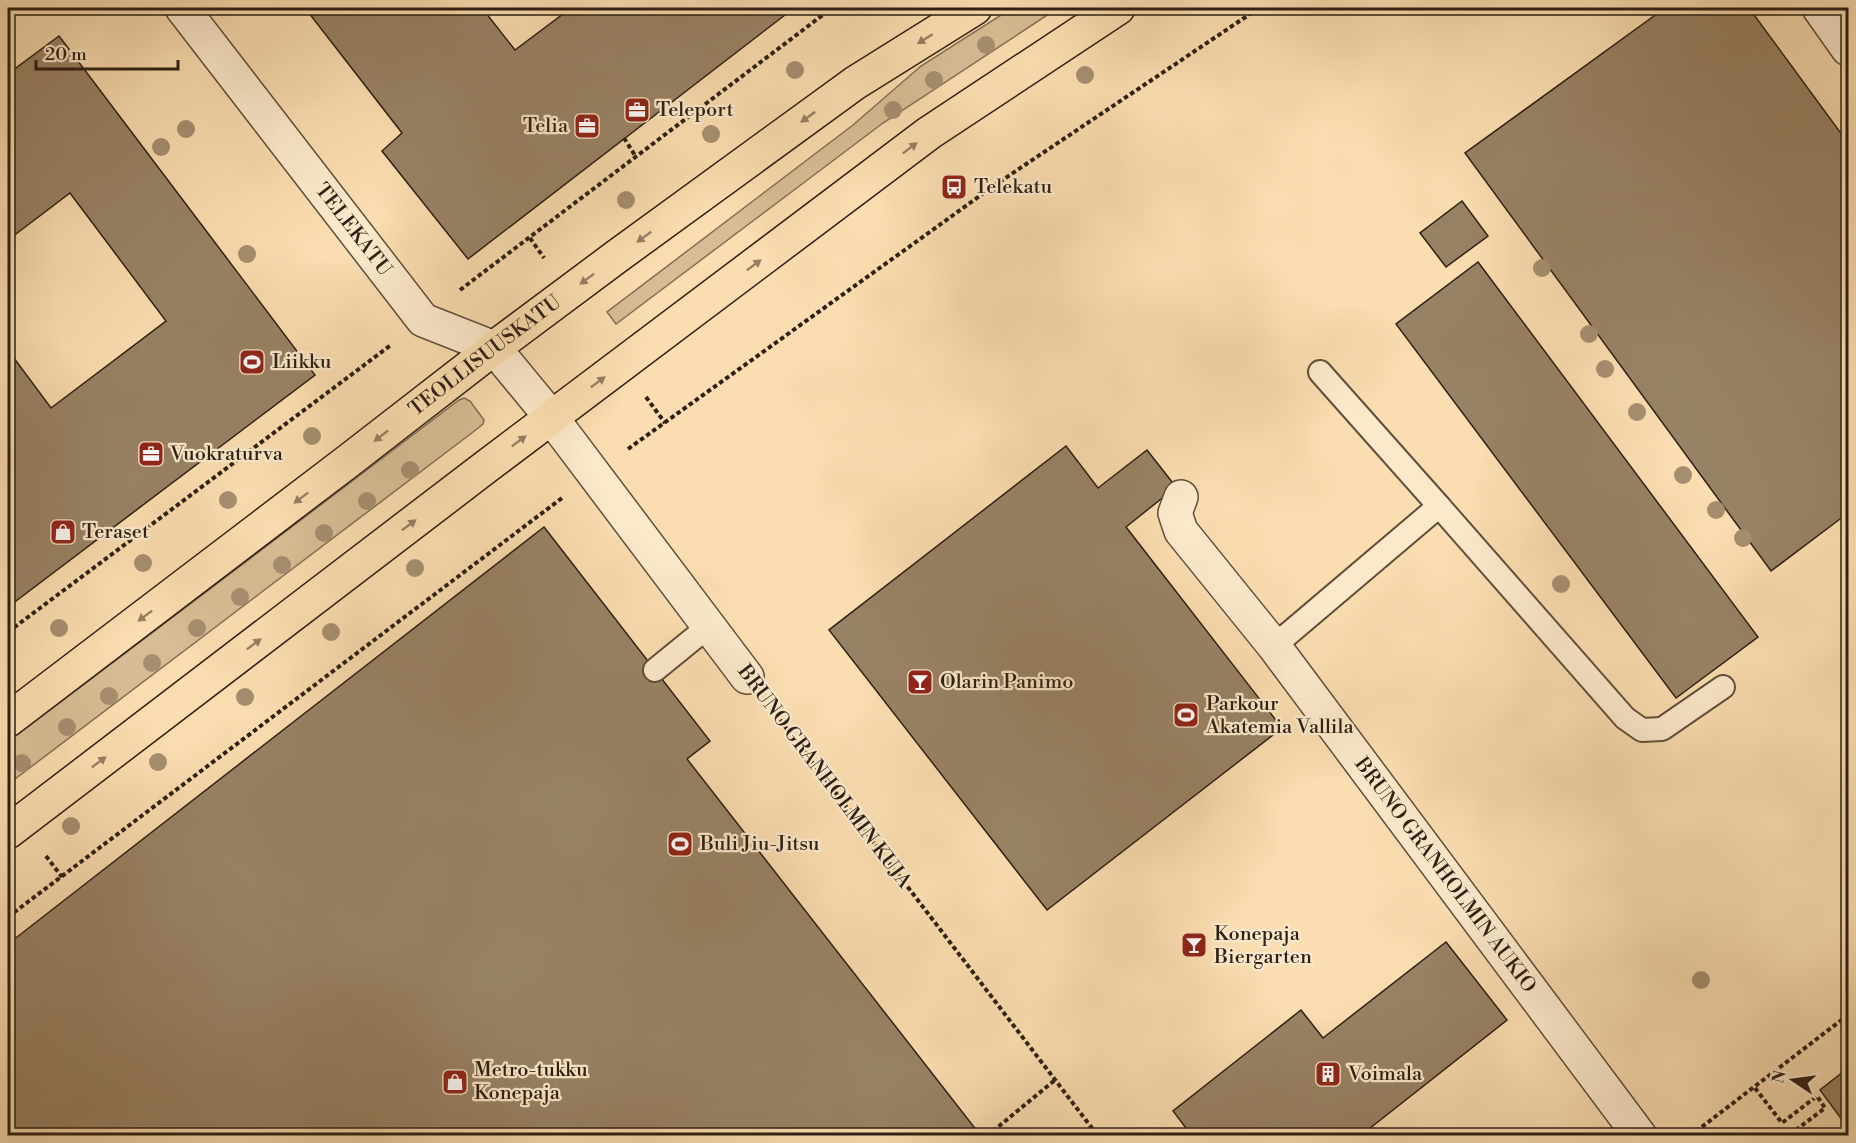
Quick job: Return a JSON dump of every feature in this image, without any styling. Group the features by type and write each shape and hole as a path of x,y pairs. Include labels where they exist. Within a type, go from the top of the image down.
{"main road":[{"name":"TEOLLISUUSKATU","path":"8,720 338,470 494,348 855,83 975,8"},
{"path":"8,832 487,465 929,133 1118,8"}],"street":[{"name":"TELEKATU","path":"182,8 423,320 494,348 551,417"},
{"path":"1819,8 1848,49"},
{"name":"BRUNO GRANHOLMIN KUJA","path":"551,417 747,677"},
{"name":"BRUNO GRANHOLMIN AUKIO","path":"1181,497 1175,513 1181,531 1274,646 1640,1136"}],"lane":[{"path":"1320,372 1625,718 1642,730 1662,729 1723,687"},
{"path":"1274,646 1439,506"},
{"path":"655,670 709,626"}],"path":[{"path":"8,917 593,473 995,184 1260,8"},
{"path":"624,138 636,157"},
{"name":"BRUNO GRANHOLMIN KUJA","path":"747,677 1098,1136"},
{"path":"1690,1136 1848,1016"},
{"path":"987,1136 1055,1080"},
{"path":"1755,1088 1782,1123 1817,1096 1826,1108 1788,1136"}],"shaded area":[{"path":"1012,8 1058,8 883,123 616,324 607,312 853,125 921,66"},
{"path":"464,398 470,401 484,420 483,424 11,782 8,778 8,742"}],"building":[{"path":"305,8 482,8 515,50 571,8 794,8 468,259 382,151 402,133"},
{"path":"1665,8 1749,8 1848,143 1848,513 1771,571 1465,153"},
{"path":"59,36 315,375 8,607 8,350 51,408 166,321 70,193 8,240 8,74"},
{"path":"1462,201 1488,236 1446,267 1420,233"},
{"path":"1478,262 1758,637 1676,698 1396,324"},
{"path":"1066,446 1098,488 1147,450 1176,487 1126,527 1282,728 1047,910 829,630"},
{"path":"544,527 710,741 687,759 981,1136 8,1136 8,944"},
{"name":"Voimala","path":"1446,942 1507,1020 1360,1136 1192,1136 1173,1111 1301,1010 1323,1038"},
{"path":"1848,1068 1848,1128 1820,1090"}],"place":[{"name":"Teleport","path":"637,110"},
{"name":"Telia","path":"587,126"},
{"name":"Telekatu","path":"954,187"},
{"name":"Liikku","path":"252,362"},
{"name":"Vuokraturva","path":"151,454"},
{"name":"Teraset","path":"63,532"},
{"name":"Olarin Panimo","path":"920,682"},
{"name":"Parkour Akatemia Vallila","path":"1186,715"},
{"name":"Buli Jiu-Jitsu","path":"680,844"},
{"name":"Konepaja Biergarten","path":"1194,945"},
{"name":"Voimala","path":"1328,1074"},
{"name":"Metro-tukku Konepaja","path":"455,1082"}]}
